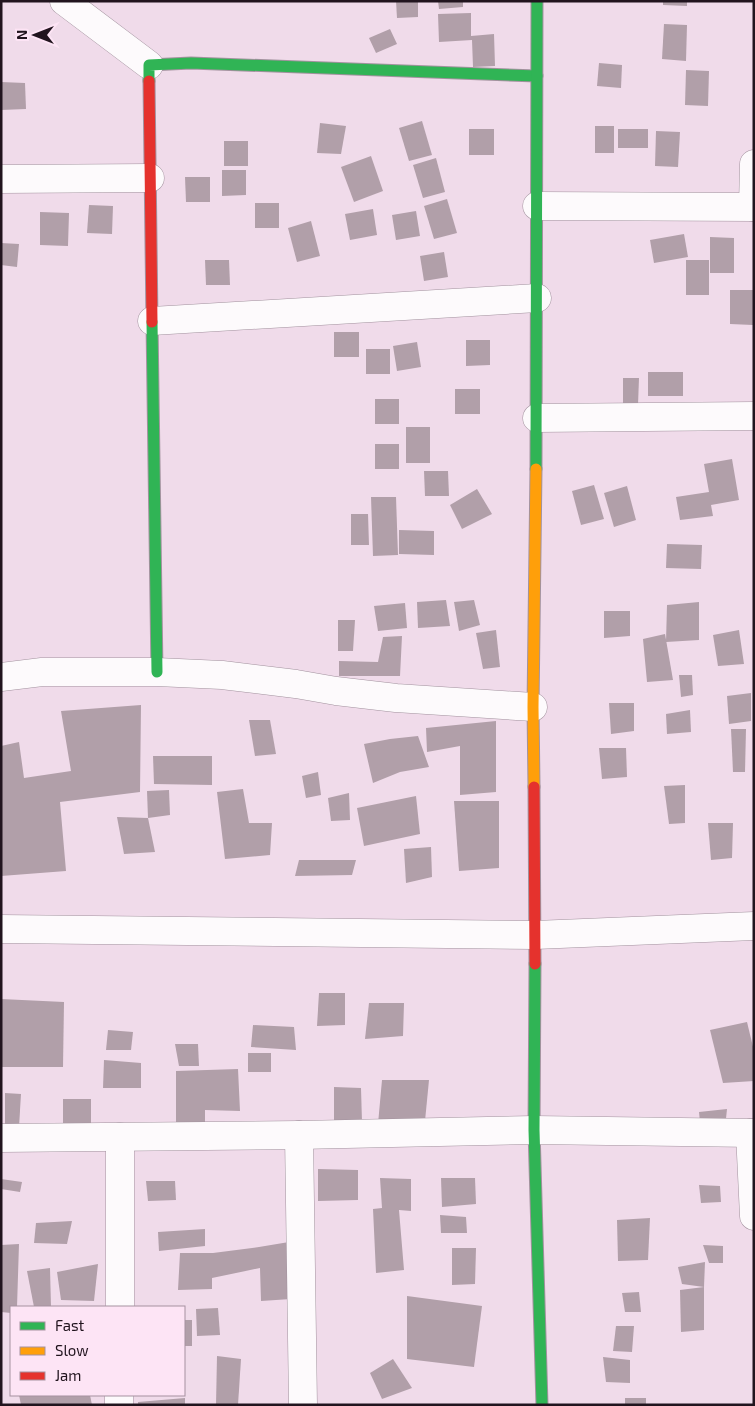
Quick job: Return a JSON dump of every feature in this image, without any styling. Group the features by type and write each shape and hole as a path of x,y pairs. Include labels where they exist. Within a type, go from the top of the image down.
{"street":[{"path":"64,1 149,65 191,63 537,76"},
{"path":"536,1 537,418 533,707 534,1130 542,1405"},
{"path":"149,65 157,672"},
{"path":"537,206 754,207 754,164"},
{"path":"1,179 150,178"},
{"path":"152,321 537,298"},
{"path":"537,418 754,416"},
{"path":"1,677 42,672 157,672 232,676 396,698 533,707"},
{"path":"1,929 535,935 754,926"},
{"path":"1,1138 534,1130 752,1133 754,1216"},
{"path":"299,1135 303,1405"},
{"path":"120,1137 120,1306"}],"building":[{"path":"396,1 418,1 418,17 397,18"},
{"path":"438,1 463,1 463,7 439,9"},
{"path":"663,1 687,1 687,6 663,5"},
{"path":"471,13 471,36 494,34 495,66 473,67 472,40 439,42 438,14"},
{"path":"664,24 687,25 686,61 662,59"},
{"path":"390,29 397,44 376,53 369,38"},
{"path":"599,63 622,65 621,88 597,86"},
{"path":"686,70 709,71 708,106 685,105"},
{"path":"1,82 25,83 26,109 1,110"},
{"path":"422,121 432,155 409,161 399,128"},
{"path":"320,123 346,126 341,154 317,153"},
{"path":"595,126 614,126 614,153 595,153"},
{"path":"469,129 494,129 494,155 469,155"},
{"path":"618,129 648,129 648,148 618,148"},
{"path":"656,131 680,132 678,167 655,166"},
{"path":"224,141 248,141 248,166 224,166"},
{"path":"371,156 383,191 354,202 341,167"},
{"path":"436,158 445,192 423,198 413,165"},
{"path":"222,170 246,170 246,195 222,196"},
{"path":"185,177 210,177 210,202 186,202"},
{"path":"447,199 457,233 434,239 424,206"},
{"path":"255,203 279,203 279,228 255,228"},
{"path":"89,205 113,206 112,234 87,233"},
{"path":"373,209 377,235 350,240 345,214"},
{"path":"416,211 420,236 396,240 392,215"},
{"path":"40,212 69,213 68,246 40,245"},
{"path":"311,221 320,256 297,262 288,228"},
{"path":"684,234 688,257 654,263 650,240"},
{"path":"710,237 734,238 734,273 710,273"},
{"path":"1,243 19,244 17,267 1,265"},
{"path":"444,252 448,277 424,281 420,256"},
{"path":"205,260 229,260 230,285 206,285"},
{"path":"686,260 709,260 709,295 686,295"},
{"path":"730,290 753,290 753,325 730,324"},
{"path":"334,332 359,332 359,357 334,357"},
{"path":"466,340 490,340 490,365 466,366"},
{"path":"417,342 421,367 397,371 393,346"},
{"path":"366,349 390,349 390,374 366,374"},
{"path":"648,372 683,372 683,396 648,396"},
{"path":"623,378 639,378 638,405 623,404"},
{"path":"455,389 480,389 480,414 455,414"},
{"path":"375,399 399,399 399,424 375,424"},
{"path":"406,427 430,427 430,463 406,463"},
{"path":"375,444 399,444 399,469 375,469"},
{"path":"732,459 739,500 711,505 713,516 680,520 676,497 709,492 704,464"},
{"path":"424,471 448,471 449,496 425,496"},
{"path":"594,485 604,519 581,525 572,491"},
{"path":"627,486 636,520 614,527 604,493"},
{"path":"477,489 492,514 462,529 450,505"},
{"path":"371,497 396,497 398,555 373,556"},
{"path":"351,514 368,514 369,545 351,545"},
{"path":"399,530 434,531 434,555 399,554"},
{"path":"667,544 702,545 701,569 666,568"},
{"path":"446,600 450,626 418,628 417,602"},
{"path":"474,600 480,625 459,631 454,602"},
{"path":"699,602 699,640 666,642 667,605"},
{"path":"405,603 407,628 378,631 374,606"},
{"path":"604,611 630,611 630,636 604,638"},
{"path":"338,620 355,620 353,651 338,651"},
{"path":"496,630 500,667 483,669 476,633"},
{"path":"739,630 744,664 718,666 713,635"},
{"path":"665,634 673,680 647,682 643,639"},
{"path":"402,636 400,676 339,676 339,661 378,662 383,637"},
{"path":"679,675 692,675 693,695 681,697"},
{"path":"751,693 751,721 729,724 727,696"},
{"path":"609,703 634,703 634,731 611,734"},
{"path":"141,705 140,792 60,802 66,871 1,876 1,746 19,742 24,778 71,771 61,711"},
{"path":"690,710 691,732 667,734 666,714"},
{"path":"249,720 270,720 276,754 255,756"},
{"path":"496,721 496,792 460,795 460,746 427,752 426,728"},
{"path":"731,729 746,729 745,772 733,772"},
{"path":"418,736 429,767 400,772 373,783 364,744"},
{"path":"599,748 626,748 627,777 602,779"},
{"path":"153,756 212,756 212,785 154,784"},
{"path":"318,772 321,795 306,798 302,776"},
{"path":"685,785 685,823 669,824 664,786"},
{"path":"243,789 249,823 272,823 270,855 225,859 217,792"},
{"path":"169,790 170,815 148,818 147,791"},
{"path":"349,793 350,820 331,821 328,798"},
{"path":"416,796 420,834 364,846 357,808"},
{"path":"454,801 499,801 499,868 459,871"},
{"path":"117,817 148,818 155,852 124,854"},
{"path":"708,823 733,823 732,858 711,860"},
{"path":"431,847 432,877 406,883 404,849"},
{"path":"299,860 356,860 352,875 295,876"},
{"path":"319,993 345,993 345,1025 317,1026"},
{"path":"1,999 64,1002 63,1067 1,1067"},
{"path":"369,1003 404,1003 403,1036 365,1039"},
{"path":"747,1022 754,1051 754,1081 723,1083 710,1030"},
{"path":"253,1025 294,1027 296,1050 251,1047"},
{"path":"108,1030 133,1032 131,1050 106,1050"},
{"path":"175,1044 198,1044 199,1066 179,1066"},
{"path":"248,1053 271,1053 271,1072 248,1072"},
{"path":"104,1060 141,1063 141,1088 103,1088"},
{"path":"238,1069 240,1111 205,1110 205,1127 176,1125 176,1071"},
{"path":"382,1080 429,1080 425,1121 378,1124"},
{"path":"334,1087 361,1088 362,1122 334,1123"},
{"path":"5,1093 21,1094 19,1127 5,1127"},
{"path":"63,1099 91,1099 91,1129 63,1131"},
{"path":"727,1109 725,1128 701,1133 699,1112"},
{"path":"318,1169 358,1170 358,1200 318,1201"},
{"path":"380,1178 411,1179 411,1211 399,1210 404,1270 376,1273 373,1209 382,1208"},
{"path":"441,1178 475,1178 476,1204 442,1207"},
{"path":"1,1179 22,1182 20,1192 1,1189"},
{"path":"146,1181 175,1181 176,1200 148,1201"},
{"path":"699,1185 720,1186 721,1202 701,1203"},
{"path":"440,1215 466,1217 467,1233 441,1233"},
{"path":"650,1218 648,1260 618,1261 617,1220"},
{"path":"72,1221 67,1244 34,1243 36,1223"},
{"path":"205,1229 205,1246 159,1251 158,1232"},
{"path":"289,1242 291,1299 261,1301 260,1268 212,1278 212,1289 178,1290 180,1253 213,1253"},
{"path":"19,1244 17,1306 10,1306 10,1313 1,1312 1,1245"},
{"path":"703,1245 723,1246 723,1263 709,1263"},
{"path":"452,1248 476,1248 475,1284 452,1285"},
{"path":"705,1262 704,1287 682,1284 678,1267"},
{"path":"98,1264 94,1301 61,1300 57,1272"},
{"path":"50,1268 51,1306 34,1306 27,1271"},
{"path":"704,1287 704,1330 681,1332 680,1290"},
{"path":"639,1292 641,1312 625,1312 622,1293"},
{"path":"407,1296 482,1306 474,1367 407,1359"},
{"path":"218,1308 220,1335 197,1336 196,1309"},
{"path":"185,1320 192,1320 192,1346 185,1346"},
{"path":"616,1326 634,1326 632,1352 613,1351"},
{"path":"217,1356 241,1359 238,1405 216,1405"},
{"path":"603,1357 630,1360 630,1383 606,1382"},
{"path":"393,1359 412,1388 382,1399 370,1373"},
{"path":"19,1396 90,1396 92,1405 21,1405"},
{"path":"185,1398 185,1405 138,1405 138,1402"},
{"path":"625,1398 646,1398 646,1405 625,1405"}],"traffic: fast":[{"path":"536,469 537,1"},
{"path":"149,81 149,65 191,63 537,76"},
{"path":"152,322 157,672"},
{"path":"535,964 534,1130 542,1405"}],"traffic: slow":[{"path":"534,787 533,707 536,469"}],"traffic: jam":[{"path":"149,81 152,322"},
{"path":"534,787 535,964"}]}
